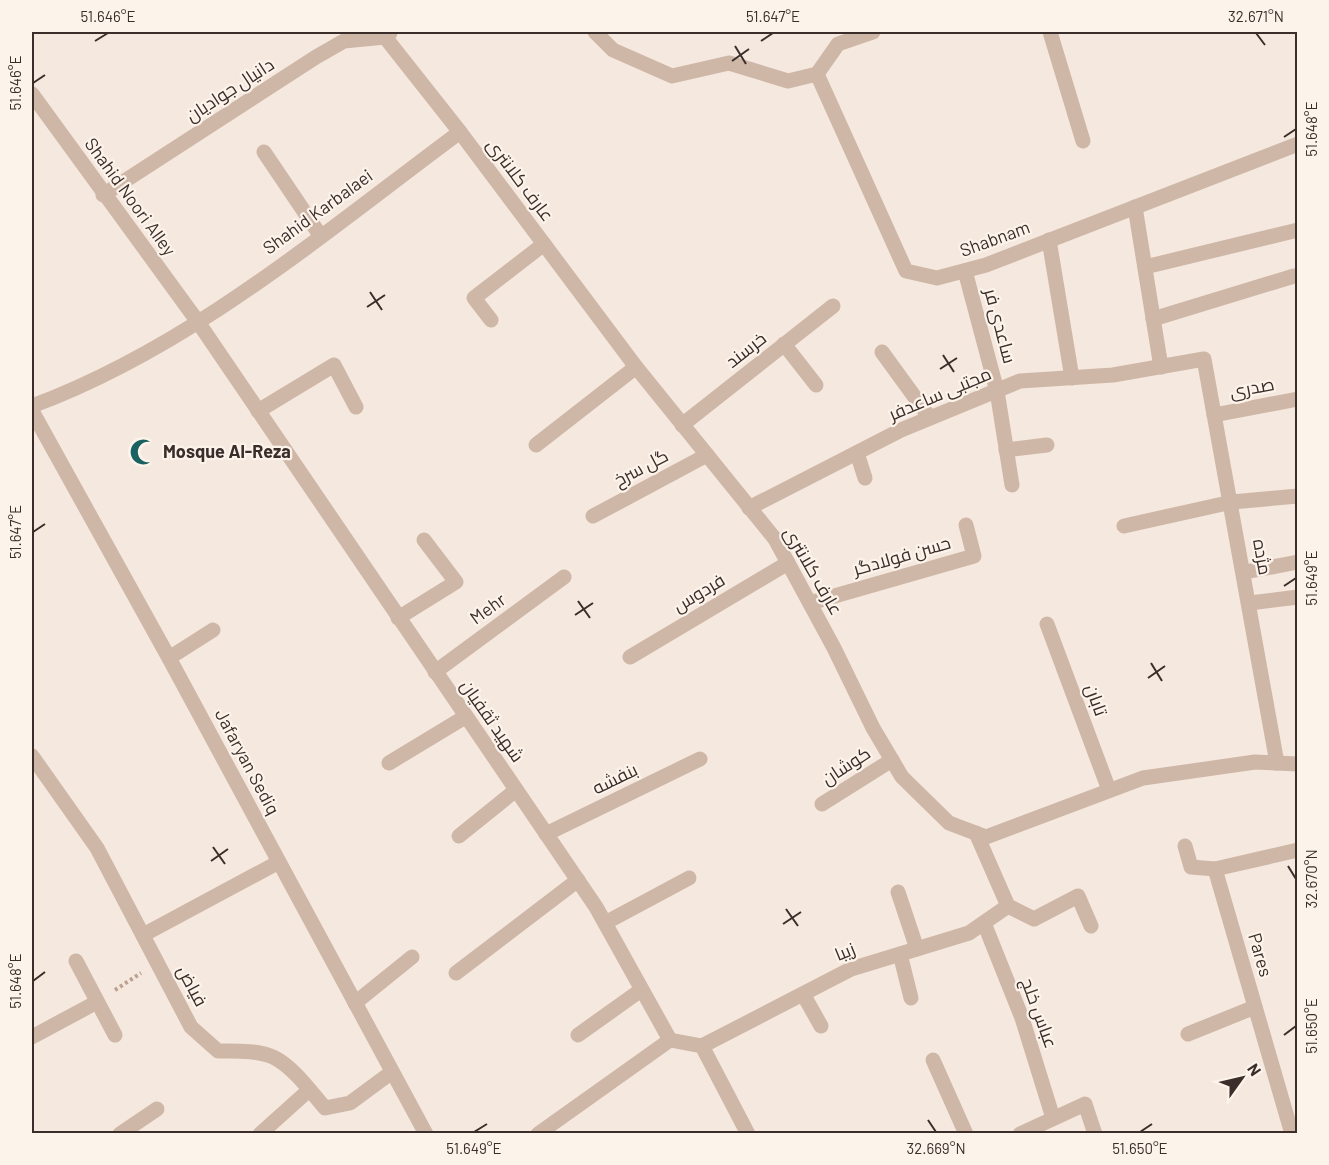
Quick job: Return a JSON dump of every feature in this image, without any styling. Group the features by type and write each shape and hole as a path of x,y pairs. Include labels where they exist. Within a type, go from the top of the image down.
{"street":[{"path":"595,32 613,50 672,75 729,63 788,81 817,74 838,44 873,32"},
{"path":"1050,32 1083,141"},
{"name":"عارف کلانتری","path":"386,33 636,367 775,539 902,777 949,824 986,837 1143,778 1255,762 1298,764"},
{"name":"دانیال جوادیان","path":"103,195 316,57 344,41 386,33"},
{"name":"Shabnam","path":"817,74 906,271 937,278 965,271 1049,240 1298,144"},
{"name":"Shahid Noori Alley","path":"32,94 103,195 198,322"},
{"name":"Shahid Karbalaei","path":"32,409 77,389 198,322 460,132"},
{"path":"264,152 320,235"},
{"path":"1135,207 1161,367"},
{"path":"1144,267 1298,230"},
{"path":"1049,240 1072,378"},
{"path":"492,320 474,298 544,244"},
{"name":"ساعدی فر","path":"965,271 997,391 1011,485"},
{"path":"1153,319 1294,276"},
{"name":"خرسند","path":"682,425 833,306"},
{"name":"شهید ثقفیان","path":"198,322 578,880 605,923 670,1040"},
{"path":"784,344 816,386"},
{"path":"882,352 930,418"},
{"name":"مجتبی ساعدفر","path":"749,508 930,418 1020,381 1113,375 1204,359"},
{"name":"مژده","path":"1204,359 1245,572 1277,763"},
{"path":"258,411 334,366 356,407"},
{"path":"536,445 636,367"},
{"name":"صدری","path":"1214,415 1298,399"},
{"name":"Jafaryan Sediq","path":"32,409 426,1134"},
{"path":"1006,450 1047,445"},
{"path":"857,453 865,478"},
{"name":"گل سرخ","path":"593,516 707,455"},
{"path":"1124,526 1232,502 1298,496"},
{"name":"حسن فولادگر","path":"810,603 974,556 966,525"},
{"path":"398,618 456,582 424,540"},
{"path":"1245,572 1298,562"},
{"name":"فردوس","path":"630,657 788,563"},
{"name":"Mehr","path":"435,672 564,577"},
{"path":"1250,603 1298,597"},
{"name":"تابان","path":"1047,624 1109,790"},
{"path":"169,658 213,630"},
{"path":"389,763 465,717"},
{"name":"فیاض","path":"32,756 97,848 191,1027 218,1052 244,1051 274,1058 325,1108 350,1103 392,1072"},
{"name":"بنفشه","path":"546,834 700,759"},
{"name":"کوشان","path":"822,804 892,760"},
{"path":"459,836 516,790"},
{"path":"976,833 1008,906 1034,919 1078,896 1091,926"},
{"path":"1185,846 1191,867 1215,869 1298,850"},
{"path":"143,935 279,862"},
{"name":"Pares","path":"1215,869 1292,1134"},
{"path":"605,923 689,878"},
{"path":"456,973 578,880"},
{"path":"898,892 917,949"},
{"name":"زیبا","path":"702,1046 851,969 969,933 1008,906"},
{"name":"عباس خلج","path":"984,923 1022,1018 1053,1118"},
{"path":"900,954 911,998"},
{"path":"354,1003 411,957"},
{"path":"76,961 115,1035"},
{"path":"578,1035 641,990"},
{"path":"803,994 821,1026"},
{"path":"32,1037 97,1002"},
{"path":"1188,1034 1255,1007"},
{"path":"538,1134 670,1040 702,1046 748,1134"},
{"path":"933,1060 966,1134"},
{"path":"260,1134 309,1090"},
{"path":"1020,1134 1085,1104 1095,1134"},
{"path":"120,1134 157,1109"}],"path":[{"path":"97,1002 157,963"}],"place":[{"name":"Mosque Al-Reza","path":"143,452"}]}
